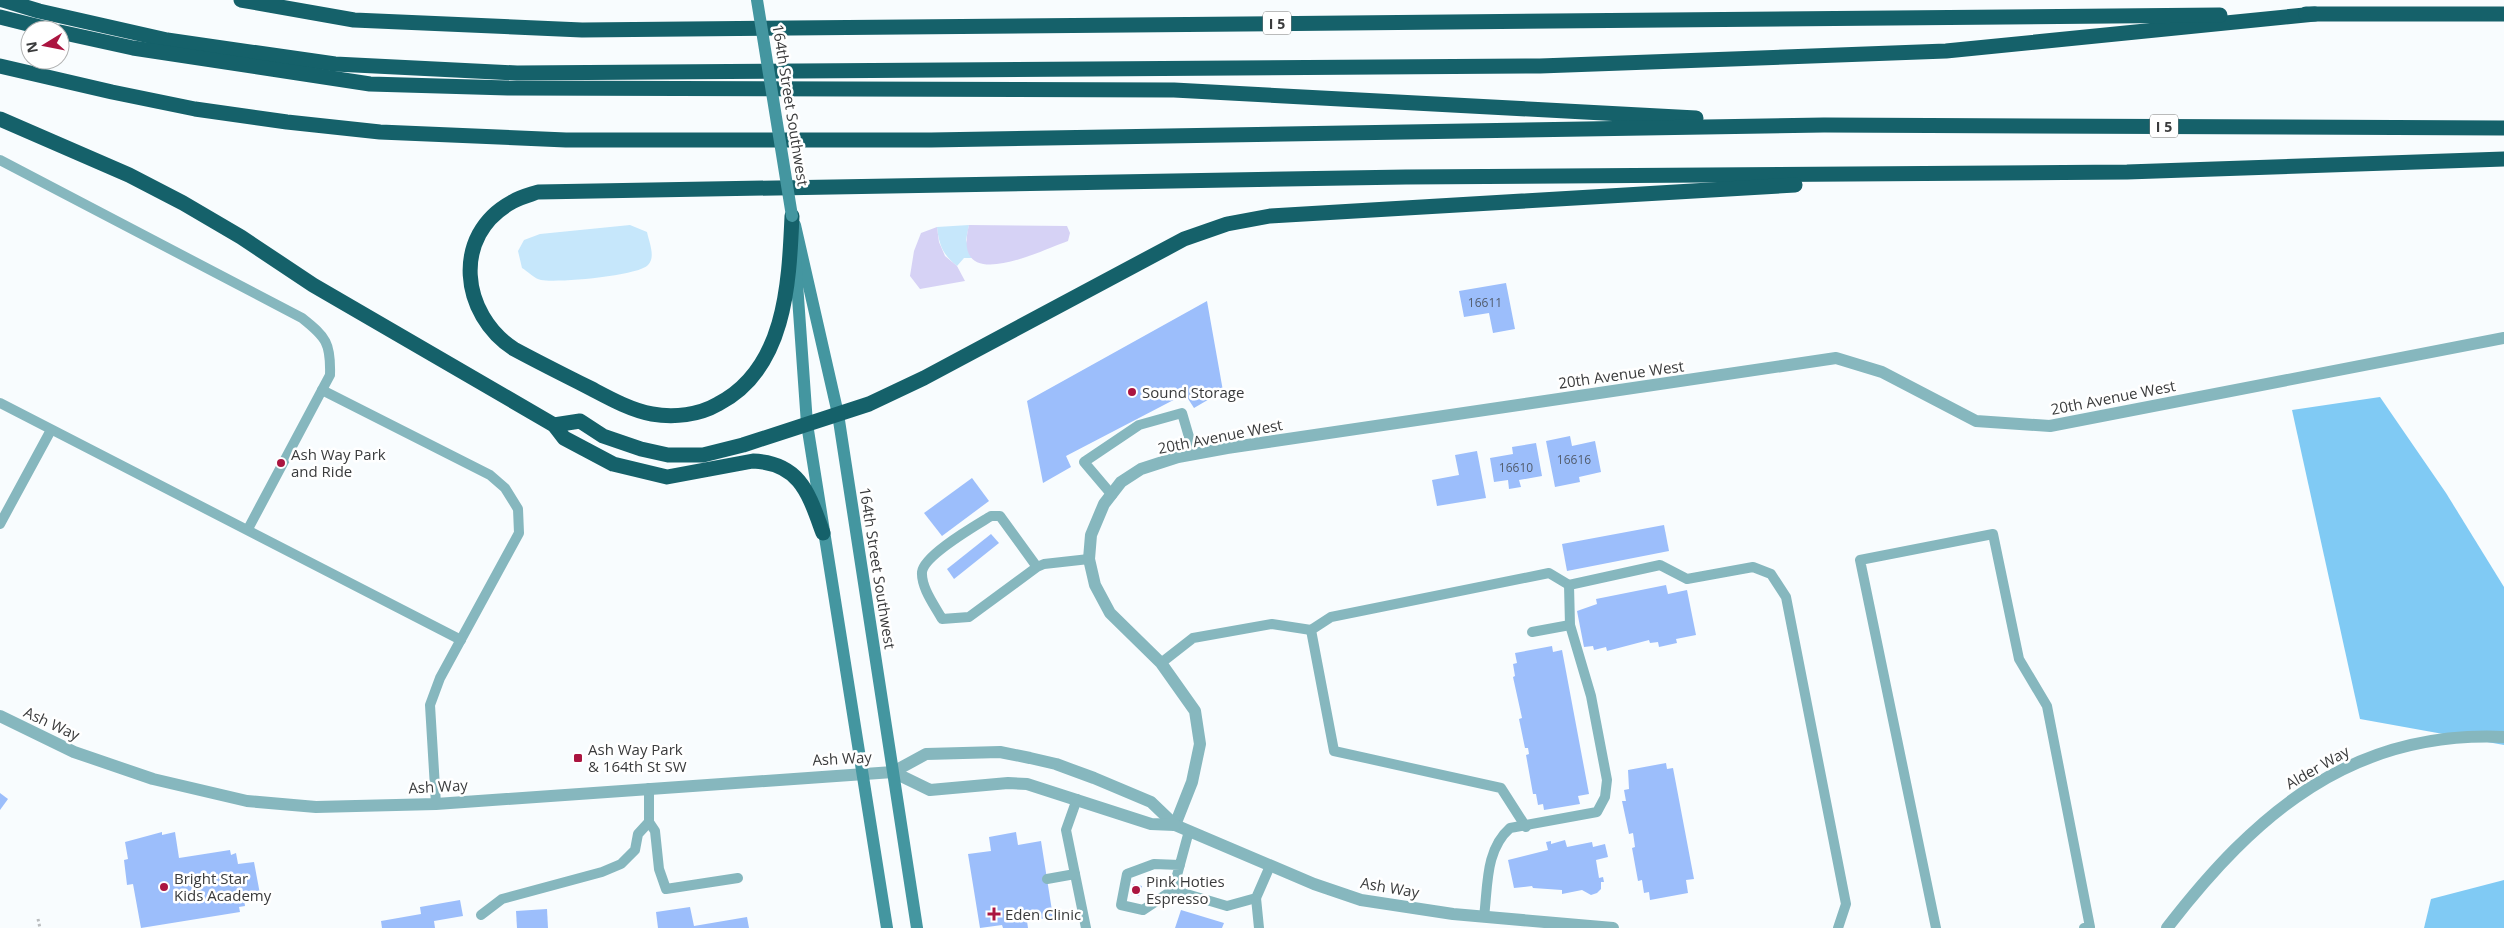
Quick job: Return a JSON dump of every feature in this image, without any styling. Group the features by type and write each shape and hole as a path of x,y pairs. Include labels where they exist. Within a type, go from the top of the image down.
{"highway":[{"path":"3,0 39,11 167,40 335,64 517,73 1540,66 1946,51 2315,14"},
{"name":"I 5","path":"241,0 354,20 582,30 2315,14 2504,14"},
{"path":"0,17 20,22"},
{"path":"70,34 133,48 370,84 508,88 1174,90 1824,125"},
{"name":"I 5","path":"0,66 195,109 287,122 380,132 473,138 576,140 922,140 1824,125 2504,128"},
{"path":"0,119 129,175 183,203 241,237 313,285 554,425 564,438 613,464 667,477 754,461 766,462 784,468 796,476 809,493 823,533"},
{"path":"792,216 790,261 784,300 771,347 760,368 746,386 729,399 712,408 692,414 671,416 652,414 630,408 514,350 488,328 476,307 472,291 472,258 478,238 488,223 512,202 538,192 1386,178 2137,172 2504,159"},
{"path":"554,425 580,421 603,436 641,449 668,455 703,455 869,404 924,378 1184,239 1226,224 1270,216 1979,174"}],"main road":[{"name":"164th Street Southwest","path":"757,0 792,216 838,414 917,928"},
{"name":"164th Street Southwest","path":"792,216 807,424 886,928"}],"street":[{"name":"20th Avenue West","path":"1175,825 1192,782 1200,744 1194,711 1161,663 1110,612 1095,585 1089,559 1091,534 1112,494 1120,482 1141,469 1194,454 1836,358 1882,372 1976,421 2050,426 2504,338"},
{"name":"Ash Way","path":"0,716 74,752 153,779 247,801 316,807 436,804 893,772 926,754 1000,752 1056,764 1094,778 1151,802 1175,825 1314,884 1361,900 1562,926 1613,928"},
{"name":"Alder Way","path":"2168,928 2198,888 2249,835 2306,789 2367,758 2404,747 2441,740 2504,737"},
{"name":"Ash Way","path":"893,772 930,790 1008,783 1028,784 1151,824 1175,825"}],"lane":[{"path":"0,160 302,318 323,334 331,357 330,375 248,529"},
{"path":"322,390 490,475 505,488 518,509 519,533 440,678 430,705 436,804"},
{"path":"0,403 461,640"},
{"path":"1112,494 1084,462 1139,425 1182,413 1194,454"},
{"path":"0,524 51,430"},
{"path":"1037,567 1000,516 991,516 927,560 922,573 927,593 942,619 969,617 1037,567 1044,564 1089,559"},
{"path":"1936,928 1860,560 1993,534 2019,659 2047,706 2089,928"},
{"path":"1161,663 1192,638 1272,624 1311,630 1331,617 1549,573 1569,585 1660,565 1687,579 1753,567 1771,574 1786,598 1846,904 1838,928"},
{"path":"1484,917 1491,853 1500,837 1510,828 1526,827 1597,812 1605,797 1607,780 1590,696 1570,625 1569,585"},
{"path":"1532,632 1570,625"},
{"path":"1311,630 1334,751 1502,788 1526,827"},
{"path":"649,788 649,822 655,832 662,880 666,889 738,878"},
{"path":"1077,800 1066,830 1086,928"},
{"path":"480,915 502,899 602,872 621,864 635,850 638,834 649,822"},
{"path":"1180,865 1154,864 1127,874 1121,905 1143,910 1173,890 1180,865 1189,831"},
{"path":"1259,928 1256,898 1270,866"},
{"path":"1047,879 1075,874"},
{"path":"1173,890 1227,906 1256,898"}],"path":[{"path":"38,919 40,928"}],"shaded area":[{"path":"630,225 647,232 652,258 648,265 641,269 597,278 550,281 534,277 522,268 518,251 524,240 540,234"},
{"path":"969,225 966,240 972,258 964,258 957,266 942,249 937,227"},
{"path":"969,225 1067,226 1070,233 1068,241 1037,253 1000,264 984,264 973,259 967,247"},
{"path":"937,227 939,242 945,256 957,266 965,281 920,289 910,276 914,251 921,233"},
{"path":"2380,397 2446,493 2504,587 2504,745 2360,719 2292,410"},
{"path":"2504,880 2504,928 2424,928 2431,899"}],"building":[{"path":"1506,283 1515,329 1493,333 1489,313 1464,317 1459,291"},
{"name":"Sound Storage","path":"1207,301 1223,391 1194,408 1185,394 1066,456 1071,467 1043,483 1027,401"},
{"path":"1570,436 1572,446 1595,441 1601,472 1579,477 1580,482 1555,487 1546,441"},
{"path":"1536,443 1542,476 1519,480 1521,487 1509,489 1508,480 1494,482 1490,458 1513,454 1512,447"},
{"path":"1477,451 1486,498 1437,506 1432,480 1459,475 1455,455"},
{"path":"972,478 989,501 942,536 924,513"},
{"path":"1664,525 1669,551 1567,571 1562,544"},
{"path":"991,534 999,543 954,579 947,569"},
{"path":"1666,585 1668,594 1687,590 1696,635 1676,639 1677,643 1659,647 1658,642 1650,643 1649,640 1607,651 1606,647 1594,650 1593,646 1584,647 1577,611 1597,604 1596,599"},
{"path":"1552,646 1553,652 1562,650 1589,794 1578,796 1580,804 1544,810 1543,804 1538,805 1536,794 1533,794 1526,755 1529,754 1528,748 1525,748 1519,719 1522,718 1513,677 1515,676 1513,664 1517,663 1515,653"},
{"path":"1666,763 1667,769 1673,768 1694,879 1686,880 1688,893 1650,900 1649,892 1644,893 1642,880 1638,881 1632,848 1635,847 1633,833 1629,834 1622,801 1626,801 1624,790 1629,789 1628,770"},
{"path":"0,793 8,799 0,810"},
{"path":"162,832 162,835 175,832 179,858 230,850 231,855 236,853 238,864 254,862 260,894 244,898 245,906 239,907 240,912 141,928 133,884 127,885 124,860 128,859 125,842"},
{"path":"1016,832 1018,845 1041,841 1053,917 1027,921 1028,928 1003,928 1002,925 980,928 968,854 991,851 989,837"},
{"path":"1565,840 1567,847 1592,842 1593,847 1605,844 1608,857 1596,860 1599,878 1603,877 1604,882 1601,882 1601,889 1597,893 1591,895 1582,890 1562,894 1562,890 1533,888 1532,886 1514,888 1508,860 1548,850 1546,842 1551,841 1551,844"},
{"name":"Pink Hoties Espresso","path":"1133,884 1142,886 1139,896 1131,894"},
{"path":"460,900 463,916 434,921 435,928 382,928 381,921 421,914 420,907"},
{"path":"690,907 694,926 747,917 749,928 658,928 656,912"},
{"path":"547,909 548,928 517,928 516,911"},
{"path":"1181,910 1224,923 1222,928 1175,928"}],"place":[{"name":"Sound Storage","path":"1132,392"},
{"name":"Ash Way Park and Ride","path":"281,463"},
{"name":"Ash Way Park & 164th St SW","path":"578,758"},
{"name":"Bright Star Kids Academy","path":"164,887"},
{"name":"Pink Hoties Espresso","path":"1136,890"},
{"name":"Eden Clinic","path":"994,914"}]}
